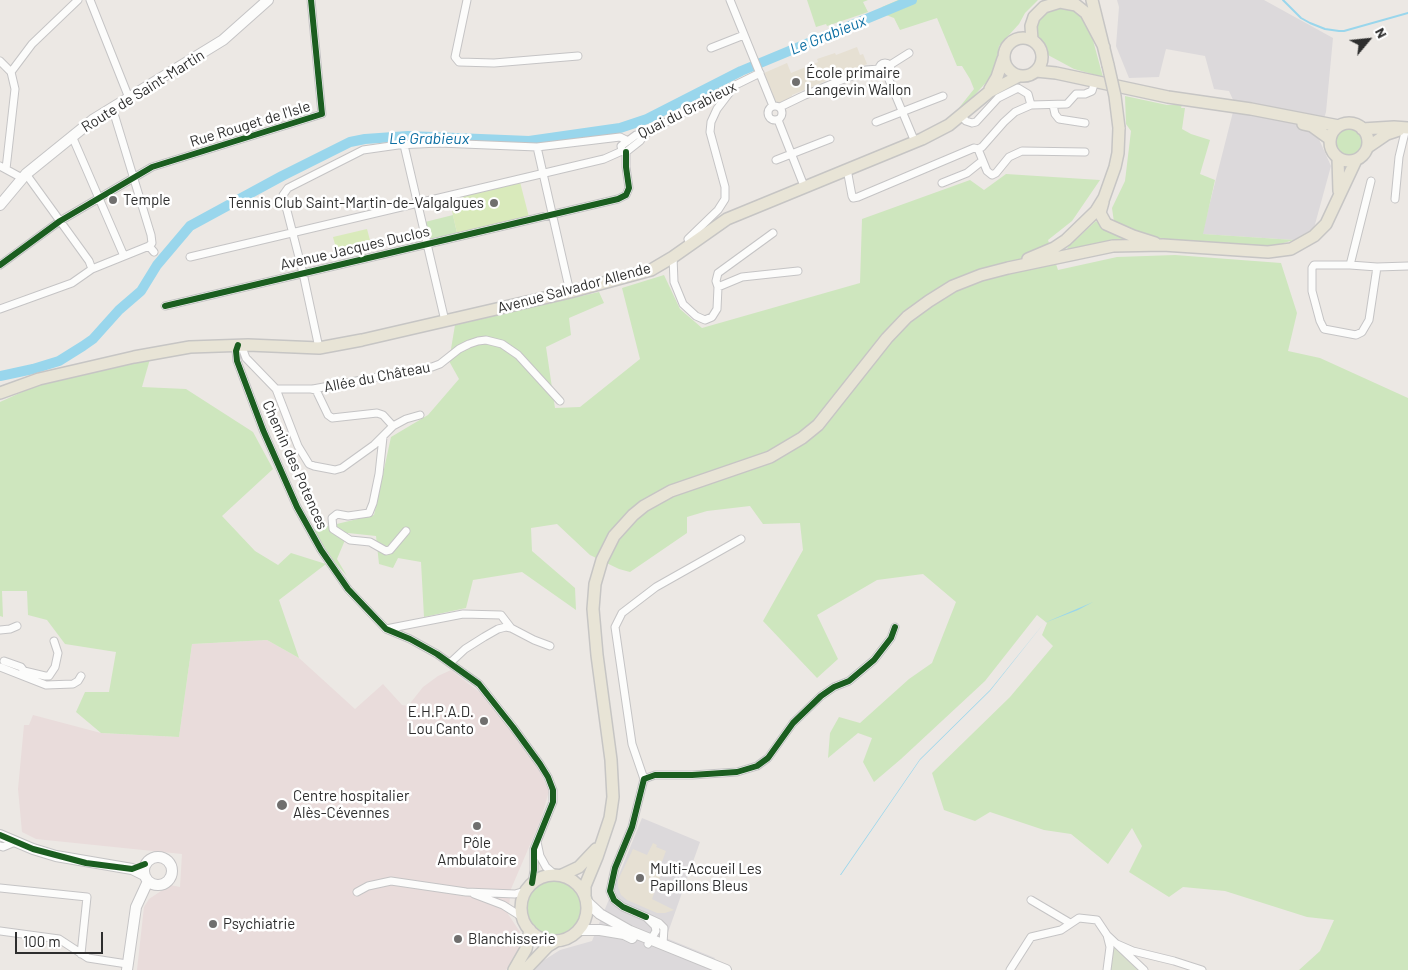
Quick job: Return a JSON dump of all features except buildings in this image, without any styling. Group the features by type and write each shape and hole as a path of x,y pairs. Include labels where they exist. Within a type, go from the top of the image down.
{"main road":[{"name":"Route de Saint-Martin","path":"0,205 24,176 94,118 223,40 257,4 268,0"},
{"path":"1046,0 1029,15 1015,39 1006,47 1003,59 1008,70 1018,76 1031,74 1036,71 1042,55 1040,49 1032,40 1031,26 1034,17 1044,7 1060,2 1076,5 1086,13 1104,47"},
{"path":"1092,0 1115,96 1119,128 1118,153 1115,167 1100,213 1106,224 1133,236 1164,245"},
{"path":"1015,39 1032,40"},
{"path":"1042,55 1054,64 1083,78"},
{"name":"Avenue Salvador Allende","path":"989,92 997,77 1003,59"},
{"path":"1036,71 1083,78 1168,97 1251,109 1339,126"},
{"name":"Avenue Salvador Allende","path":"0,393 40,379 134,357 190,348 238,345 319,348 362,340 570,292 651,270 727,219 915,142 949,125 989,92 1018,76"},
{"path":"1218,105 1312,126 1330,140"},
{"path":"1356,160 1343,161 1331,150 1330,140 1334,129 1351,123 1362,129 1368,140 1368,147"},
{"path":"1362,129 1405,128"},
{"path":"602,841 591,856 579,867 558,875 542,876 529,887 521,908 522,917 530,930 542,938 556,941 564,940 579,930 587,912 585,886 597,857 610,818 613,780 597,655 593,609 595,584 602,560 614,536 633,515 644,506 671,491 762,460 795,443 818,425 887,338 907,317 953,286 980,275 1008,268 1113,246 1164,245 1268,252 1291,249 1305,242 1321,229 1330,218 1356,160 1368,147 1387,134 1405,128"},
{"path":"1338,158 1340,176 1338,200"},
{"path":"1008,268 1054,248 1066,240 1096,211 1104,198"},
{"path":"0,834 33,850 102,865 132,869 148,876 143,894 136,907 127,967"},
{"path":"558,875 576,882 586,899 600,914 612,922 649,942 663,944 726,970"},
{"path":"514,970 526,949 530,930"},
{"path":"579,930 600,930 624,934 649,942 713,970"},
{"path":"525,970 548,946 556,941"}],"street":[{"path":"11,72 32,44 78,0"},
{"path":"90,0 129,98"},
{"name":"Rue Rouget de l'Isle","path":"134,177 152,167 322,114 311,0"},
{"path":"467,0 455,57 459,62 494,63 578,56"},
{"path":"730,0 759,72 782,114 778,120"},
{"path":"711,48 744,35"},
{"path":"886,74 881,74 880,64 909,53"},
{"path":"0,61 11,72 14,100 3,167 24,176 60,221 88,260 92,270"},
{"path":"886,74 890,72 887,62"},
{"path":"778,120 771,119 768,111 866,70 879,69"},
{"name":"Quai du Grabieux","path":"621,151 628,141 636,135 645,134 759,72"},
{"path":"886,74 915,142"},
{"path":"847,169 853,198 974,148 978,149 1010,116 1031,105 1070,103 1076,94 1086,94 1092,91 1095,81"},
{"path":"690,244 688,239 718,210 725,199 725,187 710,132 711,122 717,109 730,92 730,88"},
{"path":"961,116 966,121 976,122 998,98 1018,88 1028,94 1031,105"},
{"path":"876,122 943,96"},
{"path":"1053,105 1055,114 1059,119 1085,123"},
{"path":"0,310 72,283 92,270 124,256 152,249 152,239 112,107"},
{"path":"778,120 804,186"},
{"path":"1395,199 1399,157 1405,128"},
{"path":"190,258 543,174 621,151 640,141 645,134"},
{"path":"72,136 124,256"},
{"path":"319,348 294,233 283,195 284,191 363,150 439,143 537,147 620,137 628,141"},
{"path":"610,139 621,151"},
{"path":"776,160 830,139"},
{"path":"404,145 445,321"},
{"path":"537,147 570,292"},
{"path":"978,149 987,171 992,175 996,173 1009,156 1016,152 1026,150 1086,152"},
{"name":"Avenue Jacques Duclos","path":"165,306 618,199 626,195 629,188 626,167 621,151"},
{"path":"942,183 967,173 982,161"},
{"path":"0,265 60,221 134,177"},
{"path":"1350,265 1371,181"},
{"path":"673,257 674,282 683,304 696,316 705,320 712,317 717,310 718,287 716,281 718,273 725,266 773,234"},
{"path":"1378,267 1369,320 1362,332 1356,335 1324,329 1312,291 1312,268 1314,265 1408,266"},
{"path":"718,287 742,277 798,271"},
{"name":"Allée du Château","path":"313,389 432,367 440,364 464,347 486,340 502,344 518,355 560,401"},
{"path":"238,345 243,350 246,358 276,389 298,446 309,464 314,466 335,470 350,465 393,426 406,419 420,415"},
{"name":"Chemin des Potences","path":"238,345 236,351 237,361 263,430 297,507 326,558 348,589 386,629 410,639 450,663 479,684 548,777 553,790 553,802 534,849 534,870 529,887"},
{"path":"276,389 313,389 317,392 331,418 377,412 393,426"},
{"path":"384,436 374,503 368,513 348,516 337,514 332,518 333,529 350,540 370,542 386,551 390,550 406,531"},
{"path":"663,944 664,928 659,923 623,907 614,900 610,891 616,868 632,827 644,779 632,744 615,627 622,613 656,587 741,539"},
{"path":"386,629 463,614 501,615 511,628"},
{"path":"0,630 17,626"},
{"path":"450,663 465,649 498,629 506,627 550,646"},
{"path":"644,779 655,775 737,772 757,766 768,758 793,723 821,696 834,687 849,681 874,660 891,638 895,627"},
{"path":"1,661 20,667 24,671 49,676 55,667 58,653 54,641"},
{"path":"1,661 46,685 73,684 82,676"},
{"path":"0,846 3,847 14,842"},
{"path":"537,842 540,856 546,867 558,875"},
{"path":"358,892 368,886 391,881 466,892 515,894 529,887"},
{"path":"0,888 87,897 81,954"},
{"path":"466,892 503,905 522,917"},
{"path":"1032,900 1070,923"},
{"path":"646,916 656,926 656,931 649,942"},
{"path":"1010,970 1031,937 1061,930 1079,918 1097,920 1107,935 1144,970"},
{"path":"0,931 59,939 88,958 127,967"},
{"path":"1107,935 1110,947 1107,970"},
{"path":"1117,944 1202,970"}],"shaded area":[{"path":"1117,0 1264,0 1333,38 1326,112 1318,137 1331,166 1314,228 1294,240 1202,234 1235,104 1229,91 1214,89 1205,56 1166,49 1159,77 1129,78 1116,46 1119,7"},
{"name":"École primaire Langevin Wallon","path":"857,47 860,55 863,54 867,64 792,95 780,104 776,103 764,73 787,63 791,73 818,62 817,59 835,53 836,55"},
{"name":"Centre hospitalier Alès-Cévennes","path":"267,640 299,658 355,709 383,684 402,705 408,706 423,687 438,676 451,670 487,698 538,768 549,791 541,819 511,889 508,914 520,932 521,951 506,970 137,970 144,907 149,899 170,885 180,887 182,854 36,839 22,832 18,789 24,725 29,725 33,715 101,733 179,737 192,644"},
{"path":"642,818 700,842 666,938 715,958 710,970 533,970 541,962 560,950 592,941"},
{"name":"Multi-Accueil Les Papillons Bleus","path":"653,843 657,845 656,847 666,851 660,867 663,869 652,899 674,910 665,913 657,913 627,900 621,895 618,887 618,880 633,849 647,855"}],"green space":[{"path":"807,0 868,0 863,2 868,12 827,26 826,24 816,27"},
{"path":"898,0 1038,0 1025,13 1019,24 999,46 996,65 991,77 972,98 958,109 974,89 962,66 957,66 937,18 900,30 894,18 886,15 882,7"},
{"path":"1056,6 1079,12 1091,33 1103,77 1074,69 1048,55 1035,30 1039,17"},
{"path":"1125,96 1167,105 1182,105 1181,108 1185,108 1182,129 1210,140 1200,174 1215,180 1203,234 1294,240 1273,246 1174,241 1136,233 1114,222 1112,208 1125,181 1131,131 1126,124"},
{"path":"1349,127 1360,131 1364,142 1360,153 1349,157 1338,153 1334,142 1338,131"},
{"path":"1006,174 1100,180 1072,221 1048,240 1058,270 1117,257 1175,255 1281,263 1297,313 1288,351 1320,358 1408,398 1408,970 1299,970 1320,951 1334,920 1307,917 1225,891 1183,887 1169,897 1129,872 1142,846 1132,828 1108,864 1071,834 1044,830 990,812 975,821 944,810 932,773 1010,697 1053,646 1042,635 1047,623 1037,615 985,681 874,782 863,762 872,738 858,733 828,758 830,733 839,717 860,723 909,679 932,663 956,602 923,574 877,580 817,615 838,659 817,678 763,621 803,550 800,523 763,524 750,506 707,511 687,517 687,533 630,572 619,569 590,555 557,524 531,528 532,551 575,588 576,610 522,572 473,580 466,608 424,617 421,562 398,558 393,568 379,564 376,536 348,533 337,559 347,576 312,530 374,515 391,437 428,415 459,379 449,361 455,325 599,292 604,303 569,318 571,335 546,347 555,408 580,407 640,359 622,288 664,275 680,309 702,328 860,283 862,219 970,180 984,190"},
{"name":"Tennis Club Saint-Martin-de-Valgalgues","path":"520,182 529,217 457,233 452,211 464,209 462,196"},
{"path":"453,215 457,233 430,239 425,222"},
{"path":"1096,221 1105,229 1129,241 1069,250 1067,248"},
{"path":"367,229 371,244 337,252 333,237"},
{"path":"150,359 142,387 186,389 253,432 273,469 222,516 255,551 278,565 291,553 326,564 279,600 299,658 267,640 192,644 179,737 101,733 76,712 85,692 109,692 116,652 65,644 47,620 28,615 27,591 2,591 3,617 0,616 0,402 35,386 75,374"},
{"path":"553,879 564,881 574,887 580,897 582,908 580,919 574,929 564,935 553,937 542,935 532,929 526,919 524,908 526,897 532,887 542,881"},
{"path":"1116,945 1141,970 1110,970 1112,949"}],"water":[{"path":"1093,602 1078,610 1044,623"},
{"path":"1044,623 990,691 920,760 840,875 920,759 990,690"}],"waterway":[{"name":"Le Grabieux","path":"0,376 59,361 83,346 93,339 119,310 141,291 157,265 190,226 282,176 350,142 408,136 529,141 620,128 647,119 741,71 912,0"},
{"path":"1283,0 1301,18 1310,23 1325,29 1339,31 1408,13"}],"cycle path":[{"path":"0,265 60,221 152,167 322,114 311,0"},
{"path":"165,306 618,199 626,195 629,188 626,152"},
{"path":"238,345 236,351 237,361 263,430 297,507 321,550 348,589 386,629 410,639 437,654 479,684 513,727 548,777 553,790 553,802 534,849 532,883"},
{"path":"646,917 623,907 614,900 610,891 615,868 632,827 644,779 655,775 737,772 757,766 768,758 793,723 821,696 834,687 849,681 874,660 891,638 895,627"},
{"path":"0,835 33,849 86,863 132,869 145,864"}],"place":[{"name":"École primaire Langevin Wallon","path":"796,82"},
{"name":"Temple","path":"113,200"},
{"name":"Tennis Club Saint-Martin-de-Valgalgues","path":"494,203"},
{"name":"E.H.P.A.D. Lou Canto","path":"484,721"},
{"name":"Centre hospitalier Alès-Cévennes","path":"282,805"},
{"name":"Pôle Ambulatoire","path":"477,826"},
{"name":"Multi-Accueil Les Papillons Bleus","path":"640,878"},
{"name":"Psychiatrie","path":"213,924"},
{"name":"Blanchisserie","path":"458,939"}]}
